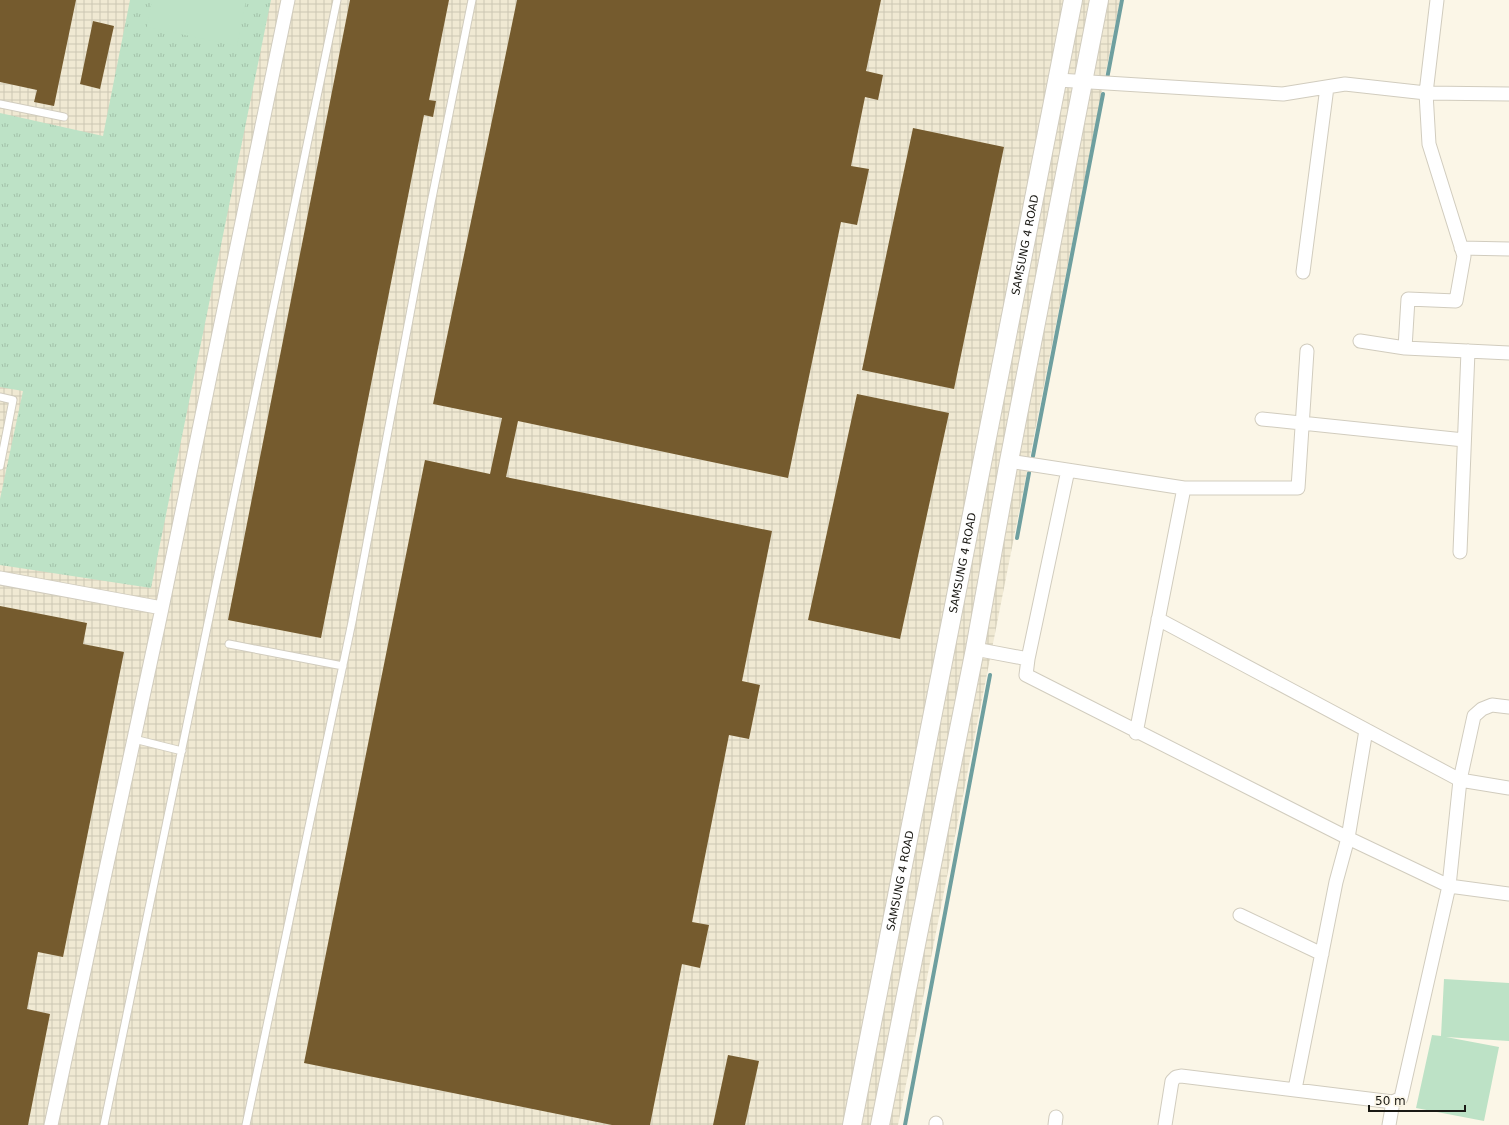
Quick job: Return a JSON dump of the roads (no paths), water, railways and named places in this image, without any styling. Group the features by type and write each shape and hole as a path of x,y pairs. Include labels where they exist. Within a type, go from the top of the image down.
{"main road":[{"name":"SAMSUNG 4 ROAD","path":"852,1125 1073,0"},
{"path":"880,1125 975,649 1009,461 1099,0"},
{"path":"947,644 975,649"},
{"path":"926,747 954,752"}],"street":[{"path":"51,1125 162,608 288,0"},
{"path":"1405,348 1408,298 1456,301 1464,256 1429,144 1426,93 1437,0"},
{"path":"1058,80 1083,83 1283,94 1345,84 1426,93 1509,94"},
{"path":"1303,272 1327,87"},
{"path":"1461,248 1509,249"},
{"path":"1360,340 1405,348 1509,353"},
{"path":"1009,461 1184,488 1298,488 1307,351"},
{"path":"1460,552 1468,351"},
{"path":"1262,419 1303,425 1464,440"},
{"path":"1068,470 1028,659 1026,675 1136,733 1348,838 1449,886 1509,894"},
{"path":"1136,733 1184,488"},
{"path":"0,578 162,608"},
{"path":"1158,619 1460,780 1509,788"},
{"path":"975,649 1028,659"},
{"path":"1165,1125 1170,1088 1172,1081 1176,1077 1295,1088 1393,1102 1401,1098 1449,886 1460,780 1474,716 1482,709 1492,706 1509,707"},
{"path":"1295,1088 1336,882 1348,838 1366,730"},
{"path":"1240,915 1322,954"},
{"path":"1389,1125 1393,1102"}],"lane":[{"path":"104,1125 337,0"},
{"path":"246,1125 342,666 431,203 472,0"},
{"path":"0,104 64,117"},
{"path":"0,397 13,400 0,466"},
{"path":"229,644 342,666"},
{"path":"134,739 182,751"}],"waterway":[{"path":"1107,79 1122,0"},
{"path":"1033,456 1103,94"},
{"path":"1017,538 1029,473"},
{"path":"905,1125 990,675"}]}
